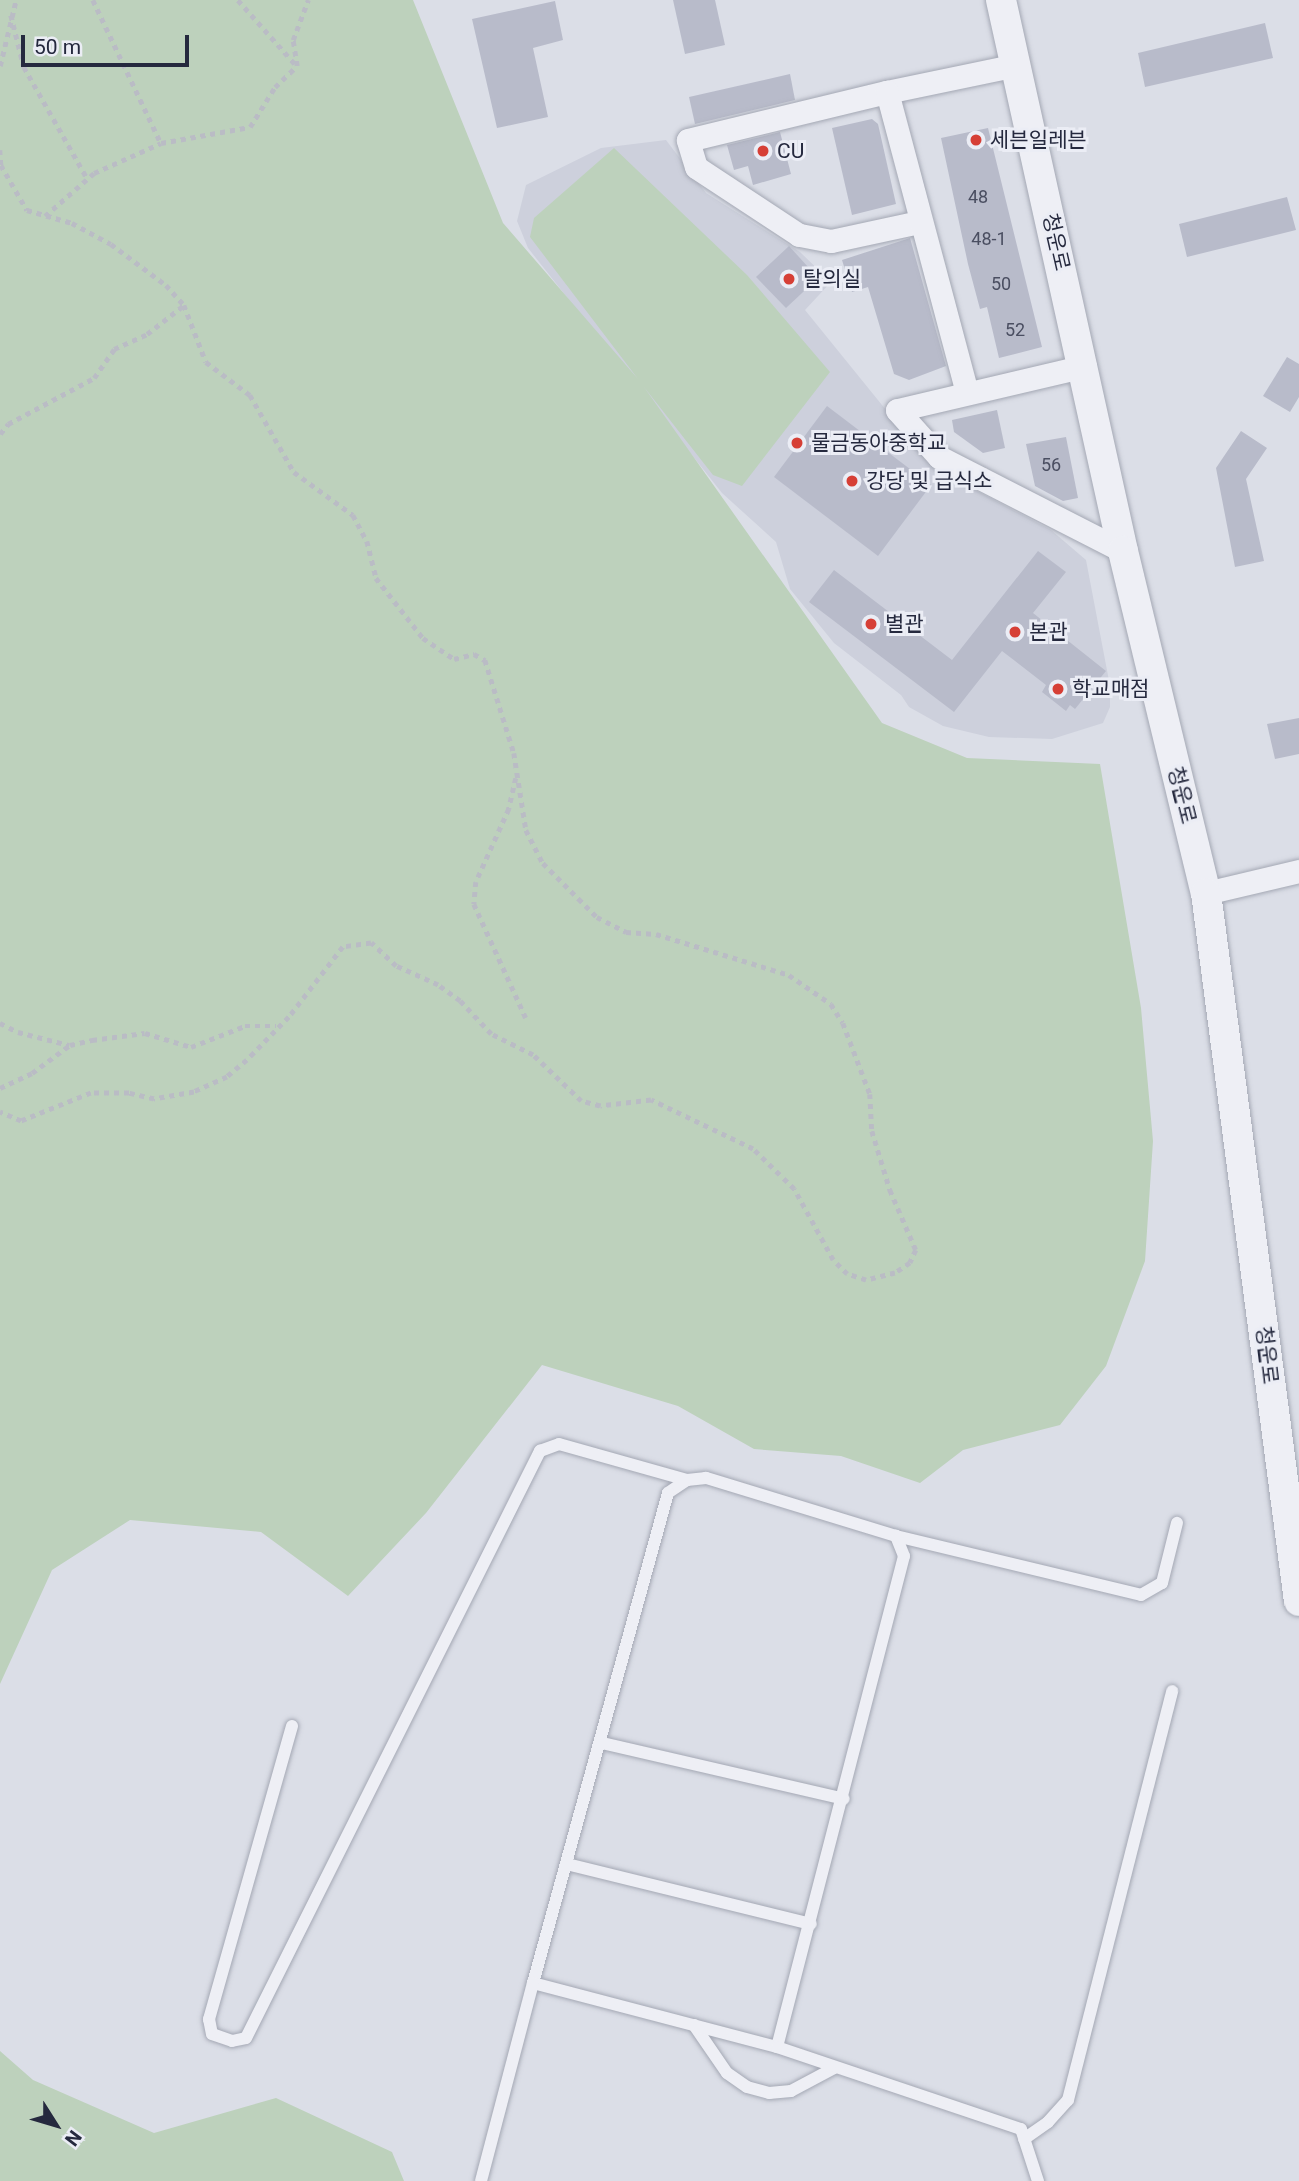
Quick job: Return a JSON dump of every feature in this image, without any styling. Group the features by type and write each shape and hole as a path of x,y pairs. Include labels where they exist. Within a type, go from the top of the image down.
{"street":[{"name":"청운로","path":"1001,0 1124,551 1206,893 1299,1601"},
{"path":"919,222 831,241 799,235 696,167 688,140 887,92 1016,65"},
{"path":"887,92 919,222 967,392"},
{"path":"1084,366 897,410 939,457 1124,551"},
{"path":"1206,893 1299,871"}],"lane":[{"path":"292,1726 209,2019 212,2034 232,2041 246,2038 540,1451 559,1444 687,1480 706,1478 896,1536 1141,1595 1162,1583 1177,1523"},
{"path":"481,2181 668,1493 687,1480"},
{"path":"777,2047 844,1799 904,1556 896,1536"},
{"path":"1024,2139 1048,2122 1068,2100 1172,1691"},
{"path":"602,1743 844,1799"},
{"path":"567,1864 811,1924"},
{"path":"533,1983 777,2047 1021,2129 1038,2181"},
{"path":"694,2025 727,2073 747,2087 769,2094 791,2091 834,2068"}],"path":[{"path":"0,66 16,0"},
{"path":"93,0 161,143"},
{"path":"238,0 297,66"},
{"path":"297,66 293,40 308,0"},
{"path":"11,15 24,67 88,178"},
{"path":"45,216 88,178 161,143 250,127 275,87 297,66"},
{"path":"0,150 1,165 14,192 27,210 72,223 111,244 166,285 184,306 206,362 250,395 294,472 353,515 367,541 376,578 397,610 423,638 454,659 474,654 485,660 493,676 517,774 527,830 543,863 597,917 626,932 656,934 789,975 831,1004 870,1094 876,1143 916,1250 910,1262 895,1273 866,1280 847,1274 833,1260 794,1189 753,1149 650,1100 600,1106 581,1101 533,1055 491,1034 460,1001 438,985 403,971 370,943 343,947 277,1026 227,1077 194,1092 154,1099 129,1093 91,1093 20,1121 0,1112"},
{"path":"0,433 8,424 94,377 114,349 147,334 184,306"},
{"path":"517,774 509,809 476,882 474,904 526,1018"},
{"path":"0,1023 18,1032 70,1045 145,1033 191,1047 246,1026 277,1026"},
{"path":"0,1088 32,1073 70,1045"}],"shaded area":[{"name":"물금동아중학교","path":"666,140 706,193 800,252 831,282 805,310 933,468 1051,530 1086,560 1110,686 1110,707 1103,723 1052,739 989,737 943,726 909,707 901,695 834,643 790,589 776,542 722,493 528,248 517,221 526,185 601,148"}],"green space":[{"path":"0,0 413,0 503,223 638,379 530,237 534,218 614,148 747,275 830,372 742,486 713,475 644,387 882,723 967,758 1100,764 1141,1008 1153,1141 1145,1261 1106,1366 1060,1425 963,1450 920,1483 841,1456 754,1449 678,1406 542,1365 426,1513 348,1596 261,1532 130,1520 52,1570 0,1684"},
{"path":"0,2051 33,2080 154,2133 276,2098 392,2152 404,2181 0,2181"}],"building":[{"path":"673,0 715,0 725,45 685,54"},
{"path":"555,1 563,40 533,48 548,117 497,128 472,19"},
{"path":"1265,23 1273,58 1145,87 1138,53"},
{"path":"790,74 795,100 695,124 689,97"},
{"path":"872,119 878,124 896,204 852,215 832,128"},
{"path":"988,128 1042,347 999,358 987,307 980,309 968,264 941,138"},
{"path":"780,132 791,174 753,185 748,166 734,170 727,145"},
{"path":"1287,197 1296,230 1187,257 1179,224"},
{"path":"910,238 946,366 909,380 894,374 868,287 852,292 842,260"},
{"name":"탈의실","path":"789,246 818,278 786,308 756,277"},
{"path":"1287,357 1299,364 1299,397 1290,412 1263,396"},
{"name":"강당 및 급식소","path":"827,406 931,485 878,556 774,477"},
{"path":"997,410 1005,448 983,453 954,432 952,420"},
{"path":"1241,431 1267,448 1246,479 1264,561 1235,567 1216,468"},
{"path":"1066,437 1078,498 1063,501 1035,486 1026,444"},
{"name":"본관","path":"1038,551 1066,572 1033,613 1106,671 1075,709 1070,705 1066,711 1042,692 1046,685 1002,651 954,712 809,602 834,570 952,660"},
{"path":"1299,718 1299,754 1275,759 1267,724"}],"place":[{"name":"세븐일레븐","path":"976,140"},
{"name":"CU","path":"763,151"},
{"name":"탈의실","path":"789,279"},
{"name":"물금동아중학교","path":"797,443"},
{"name":"강당 및 급식소","path":"852,481"},
{"name":"별관","path":"871,624"},
{"name":"본관","path":"1015,632"},
{"name":"학교매점","path":"1058,689"}]}
